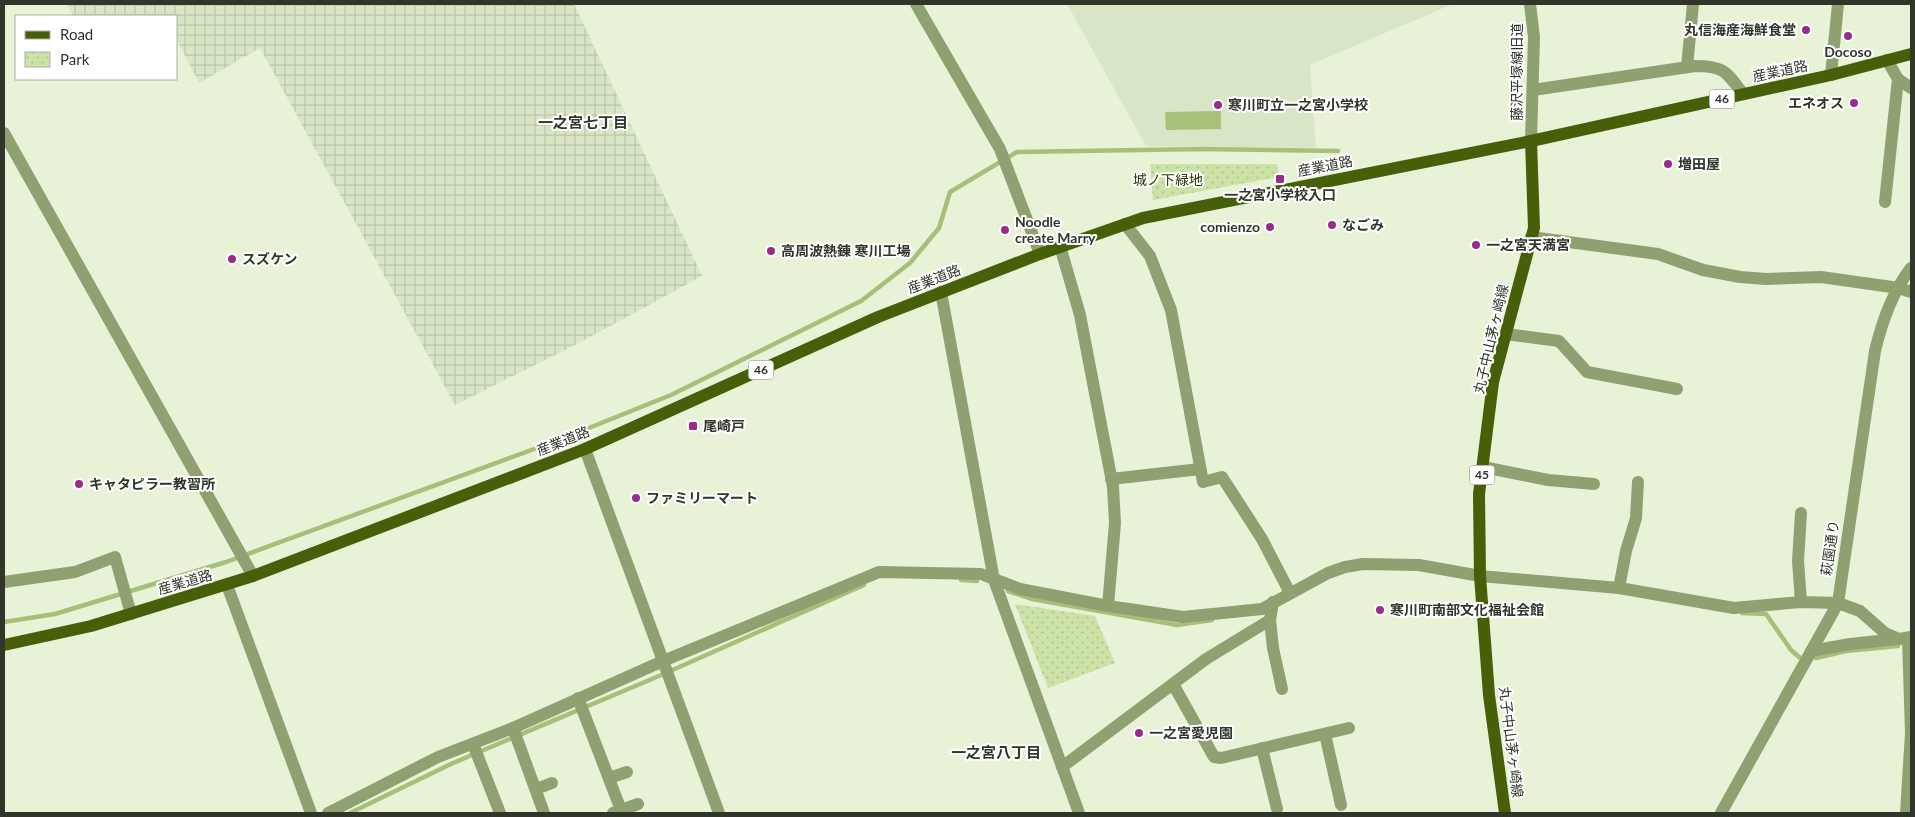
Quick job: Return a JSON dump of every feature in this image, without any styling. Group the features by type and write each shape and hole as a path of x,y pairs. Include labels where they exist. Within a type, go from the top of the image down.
{"main road":[{"name":"産業道路","path":"4,646 91,626 253,576 585,449 878,317 1060,246 1144,218 1531,141 1831,75 1911,54"},
{"name":"丸子中山茅ヶ崎線","path":"1505,813 1489,695 1480,576 1479,494 1493,382 1534,228 1531,141"}],"street":[{"path":"916,4 1000,149 1040,254"},
{"name":"藤沢平塚線旧道","path":"1530,4 1534,37 1531,141"},
{"path":"1687,67 1693,4"},
{"path":"1831,75 1838,4"},
{"path":"1887,60 1898,79 1911,88"},
{"path":"1533,90 1687,67 1712,66 1727,72 1743,94"},
{"path":"1885,202 1898,79"},
{"path":"4,133 253,576"},
{"path":"1125,224 1150,256 1171,310 1203,482 1222,477 1262,539 1290,593"},
{"path":"1531,237 1658,254 1703,270 1740,277 1766,279 1821,278 1905,290"},
{"path":"1060,246 1080,315 1111,479 1115,523 1108,606"},
{"name":"萩園通り","path":"1721,813 1838,603 1874,351 1881,325 1905,290 1911,268"},
{"path":"941,292 994,580 1079,813"},
{"path":"1506,334 1559,342 1587,372 1677,388"},
{"path":"585,449 719,813"},
{"path":"1483,467 1548,480 1594,484"},
{"path":"1111,479 1200,469"},
{"path":"1620,588 1626,551 1636,518 1638,482"},
{"path":"1801,513 1798,560 1801,602"},
{"path":"4,582 74,572 115,557 131,614"},
{"path":"1062,767 1206,659 1271,613 1290,593 1328,573 1363,564 1419,565 1480,576 1620,588 1734,608 1801,602 1838,603 1860,611 1885,633 1906,638"},
{"path":"328,813 438,757 513,728 578,698 879,572 981,574 1020,589 1108,606 1182,617 1262,609 1271,613"},
{"path":"227,585 311,813"},
{"path":"1271,613 1273,648 1282,689"},
{"path":"1811,652 1850,644 1906,638"},
{"path":"1906,638 1911,732 1906,813"},
{"path":"1173,684 1214,757 1221,758 1349,728"},
{"path":"578,698 609,778 617,812 638,804"},
{"path":"513,728 544,813"},
{"path":"1325,734 1341,805"},
{"path":"474,744 500,813"},
{"path":"1262,748 1277,809"},
{"path":"609,778 627,772"},
{"path":"536,789 552,783"}],"shaded area":[{"path":"67,4 574,4 702,276 579,343 455,405 260,48 199,83 178,42 178,15 72,15"},
{"name":"寒川町立一之宮小学校","path":"1067,4 1453,4 1310,65 1316,148 1146,146"},
{"path":"1221,111 1221,129 1166,130 1165,112"}],"green space":[{"name":"城ノ下緑地","path":"1150,164 1277,164 1279,177 1153,200"},
{"path":"1015,604 1095,616 1115,663 1048,688"}],"waterway":[{"path":"4,622 55,614 226,562 564,438 671,395 861,301 910,263 939,228 950,192 1017,152 1203,149 1338,151"},
{"path":"961,580 977,581"},
{"path":"350,813 453,763 659,676 864,585"},
{"path":"1008,591 1032,599 1177,625 1212,620"},
{"path":"1742,613 1766,614 1791,650 1799,657"},
{"path":"1816,658 1846,651 1898,646"}],"place":[{"name":"丸信海産海鮮食堂","path":"1806,30"},
{"name":"Docoso","path":"1848,36"},
{"name":"エネオス","path":"1854,103"},
{"name":"寒川町立一之宮小学校","path":"1218,105"},
{"name":"増田屋","path":"1668,164"},
{"name":"一之宮小学校入口","path":"1280,179"},
{"name":"なごみ","path":"1332,225"},
{"name":"comienzo","path":"1270,227"},
{"name":"Noodle create Marry","path":"1005,230"},
{"name":"一之宮天満宮","path":"1476,245"},
{"name":"高周波熱錬 寒川工場","path":"771,251"},
{"name":"スズケン","path":"232,259"},
{"name":"尾崎戸","path":"693,426"},
{"name":"キャタピラー教習所","path":"79,484"},
{"name":"ファミリーマート","path":"636,498"},
{"name":"寒川町南部文化福祉会館","path":"1380,610"},
{"name":"一之宮愛児園","path":"1139,733"}],"district":[{"name":"一之宮七丁目","path":"583,123"},
{"name":"一之宮八丁目","path":"996,753"}]}
